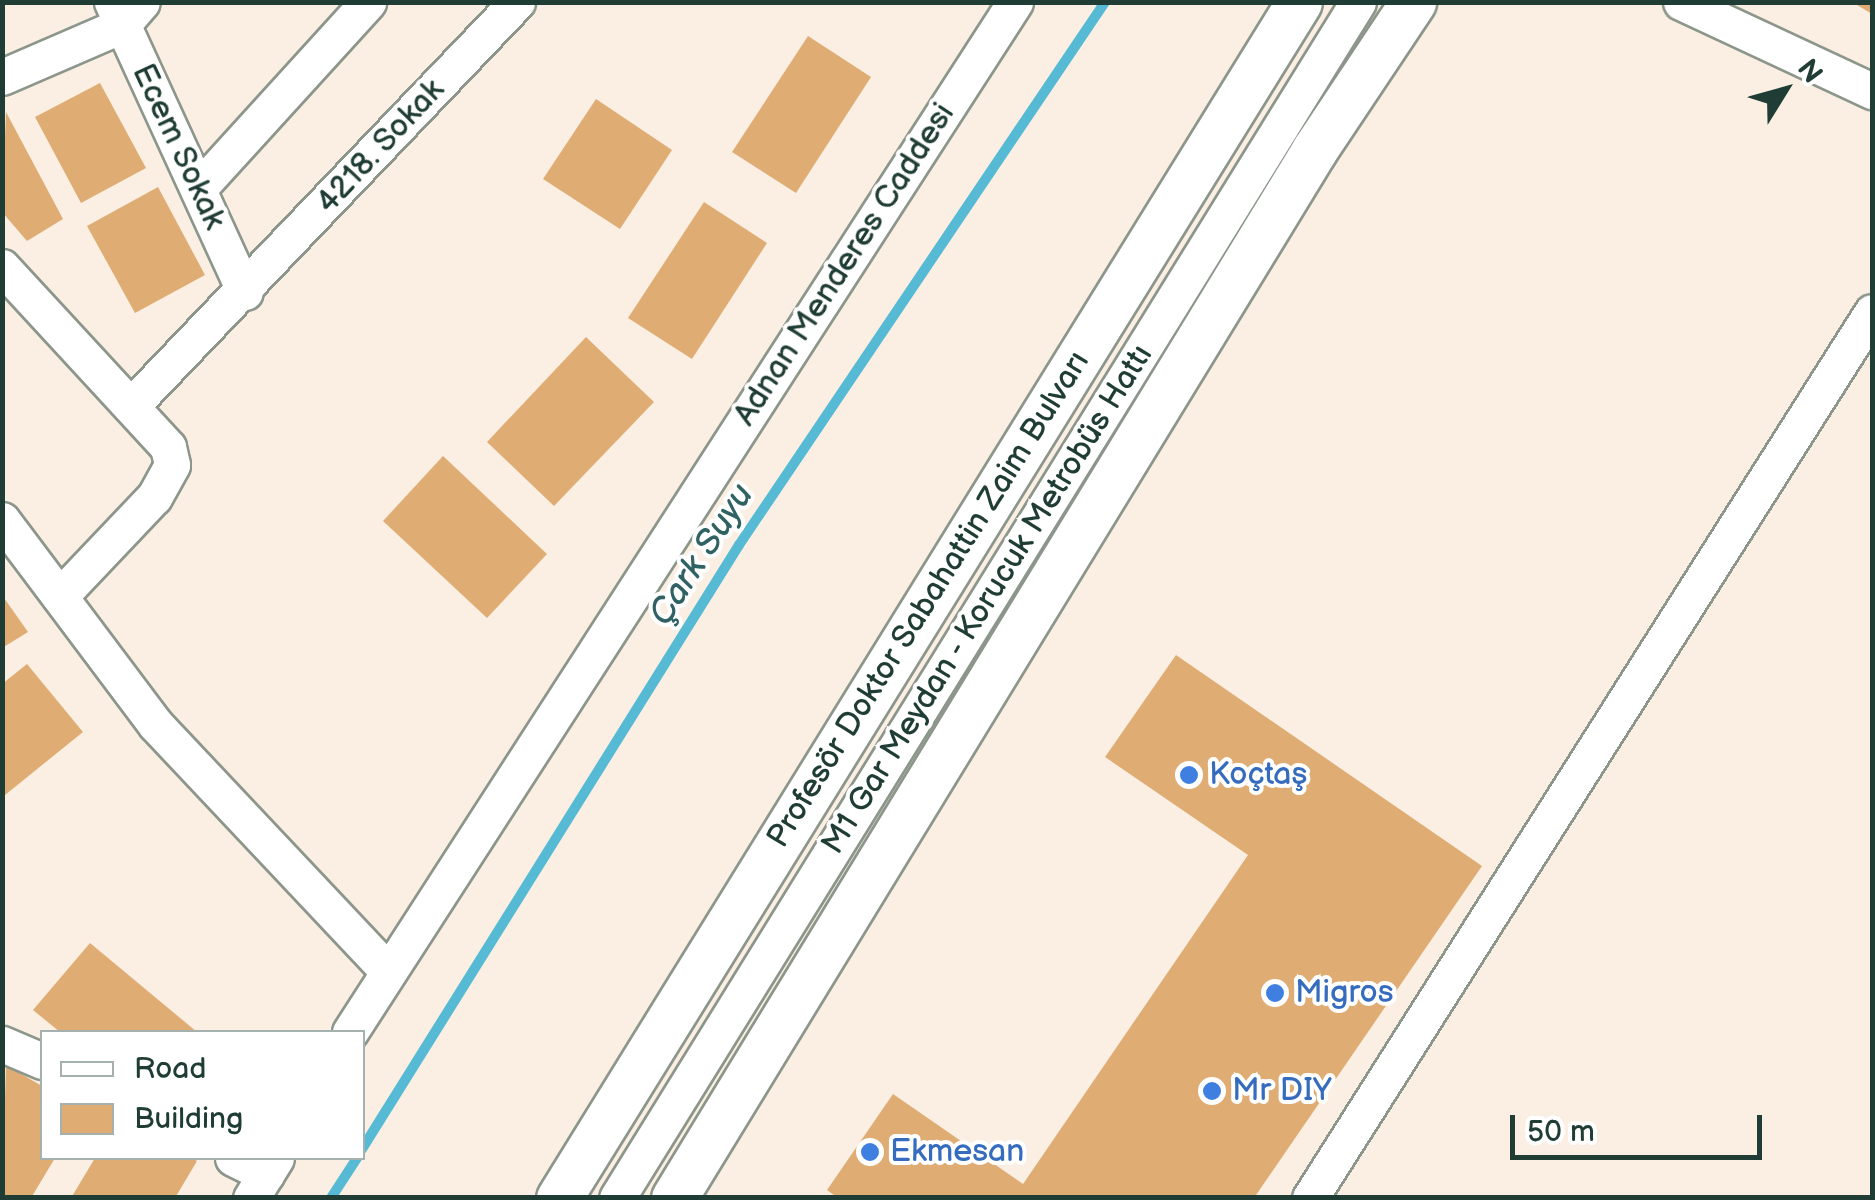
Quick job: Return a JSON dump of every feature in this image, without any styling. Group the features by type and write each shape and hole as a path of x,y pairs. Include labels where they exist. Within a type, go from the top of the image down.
{"main road":[{"name":"Profesör Doktor Sabahattin Zaim Bulvarı","path":"558,1198 1299,2"},
{"path":"674,1198 1316,149 1413,2"}],"street":[{"path":"198,189 368,2"},
{"name":"4218. Sokak","path":"131,406 245,292 517,2"},
{"name":"Adnan Menderes Caddesi","path":"351,1030 1015,2"},
{"name":"M1 Gar Meydan - Korucuk Metrobüs Hattı","path":"618,1198 1358,2"},
{"path":"1681,2 1872,91"},
{"path":"2,77 125,10"},
{"name":"Ecem Sokak","path":"125,10 245,292"},
{"path":"2,267 168,447 172,465 154,498 60,596"},
{"path":"1310,1198 1872,312"},
{"path":"2,520 156,724 388,970"},
{"path":"2,1044 40,1061"},
{"path":"236,1160 264,1176"}],"building":[{"path":"1852,2 1872,2 1872,14"},
{"path":"808,36 871,77 796,193 732,152"},
{"path":"100,83 146,168 81,203 35,117"},
{"path":"596,99 672,150 620,229 543,179"},
{"path":"6,112 63,219 27,241 2,212"},
{"path":"158,187 205,275 135,313 87,226"},
{"path":"704,202 767,243 692,359 628,318"},
{"path":"586,337 654,402 554,506 487,442"},
{"path":"443,456 547,554 487,618 383,521"},
{"path":"2,595 28,632 2,648"},
{"path":"1176,655 1482,866 1254,1198 838,1198 827,1190 893,1094 1023,1184 1248,855 1105,757"},
{"path":"27,664 83,732 5,795 2,684"},
{"path":"90,943 195,1030 58,1030 33,1010"},
{"path":"6,1065 40,1085 40,1160 54,1160 31,1198 2,1198"},
{"path":"94,1160 197,1161 175,1198 71,1198"}],"waterway":[{"name":"Çark Suyu","path":"365,1144 739,545 1105,2"},
{"name":"Çark Suyu","path":"331,1198 356,1160"}],"place":[{"name":"Koçtaş","path":"1189,775"},
{"name":"Migros","path":"1275,993"},
{"name":"Mr DIY","path":"1212,1091"},
{"name":"Ekmesan","path":"870,1152"}]}
